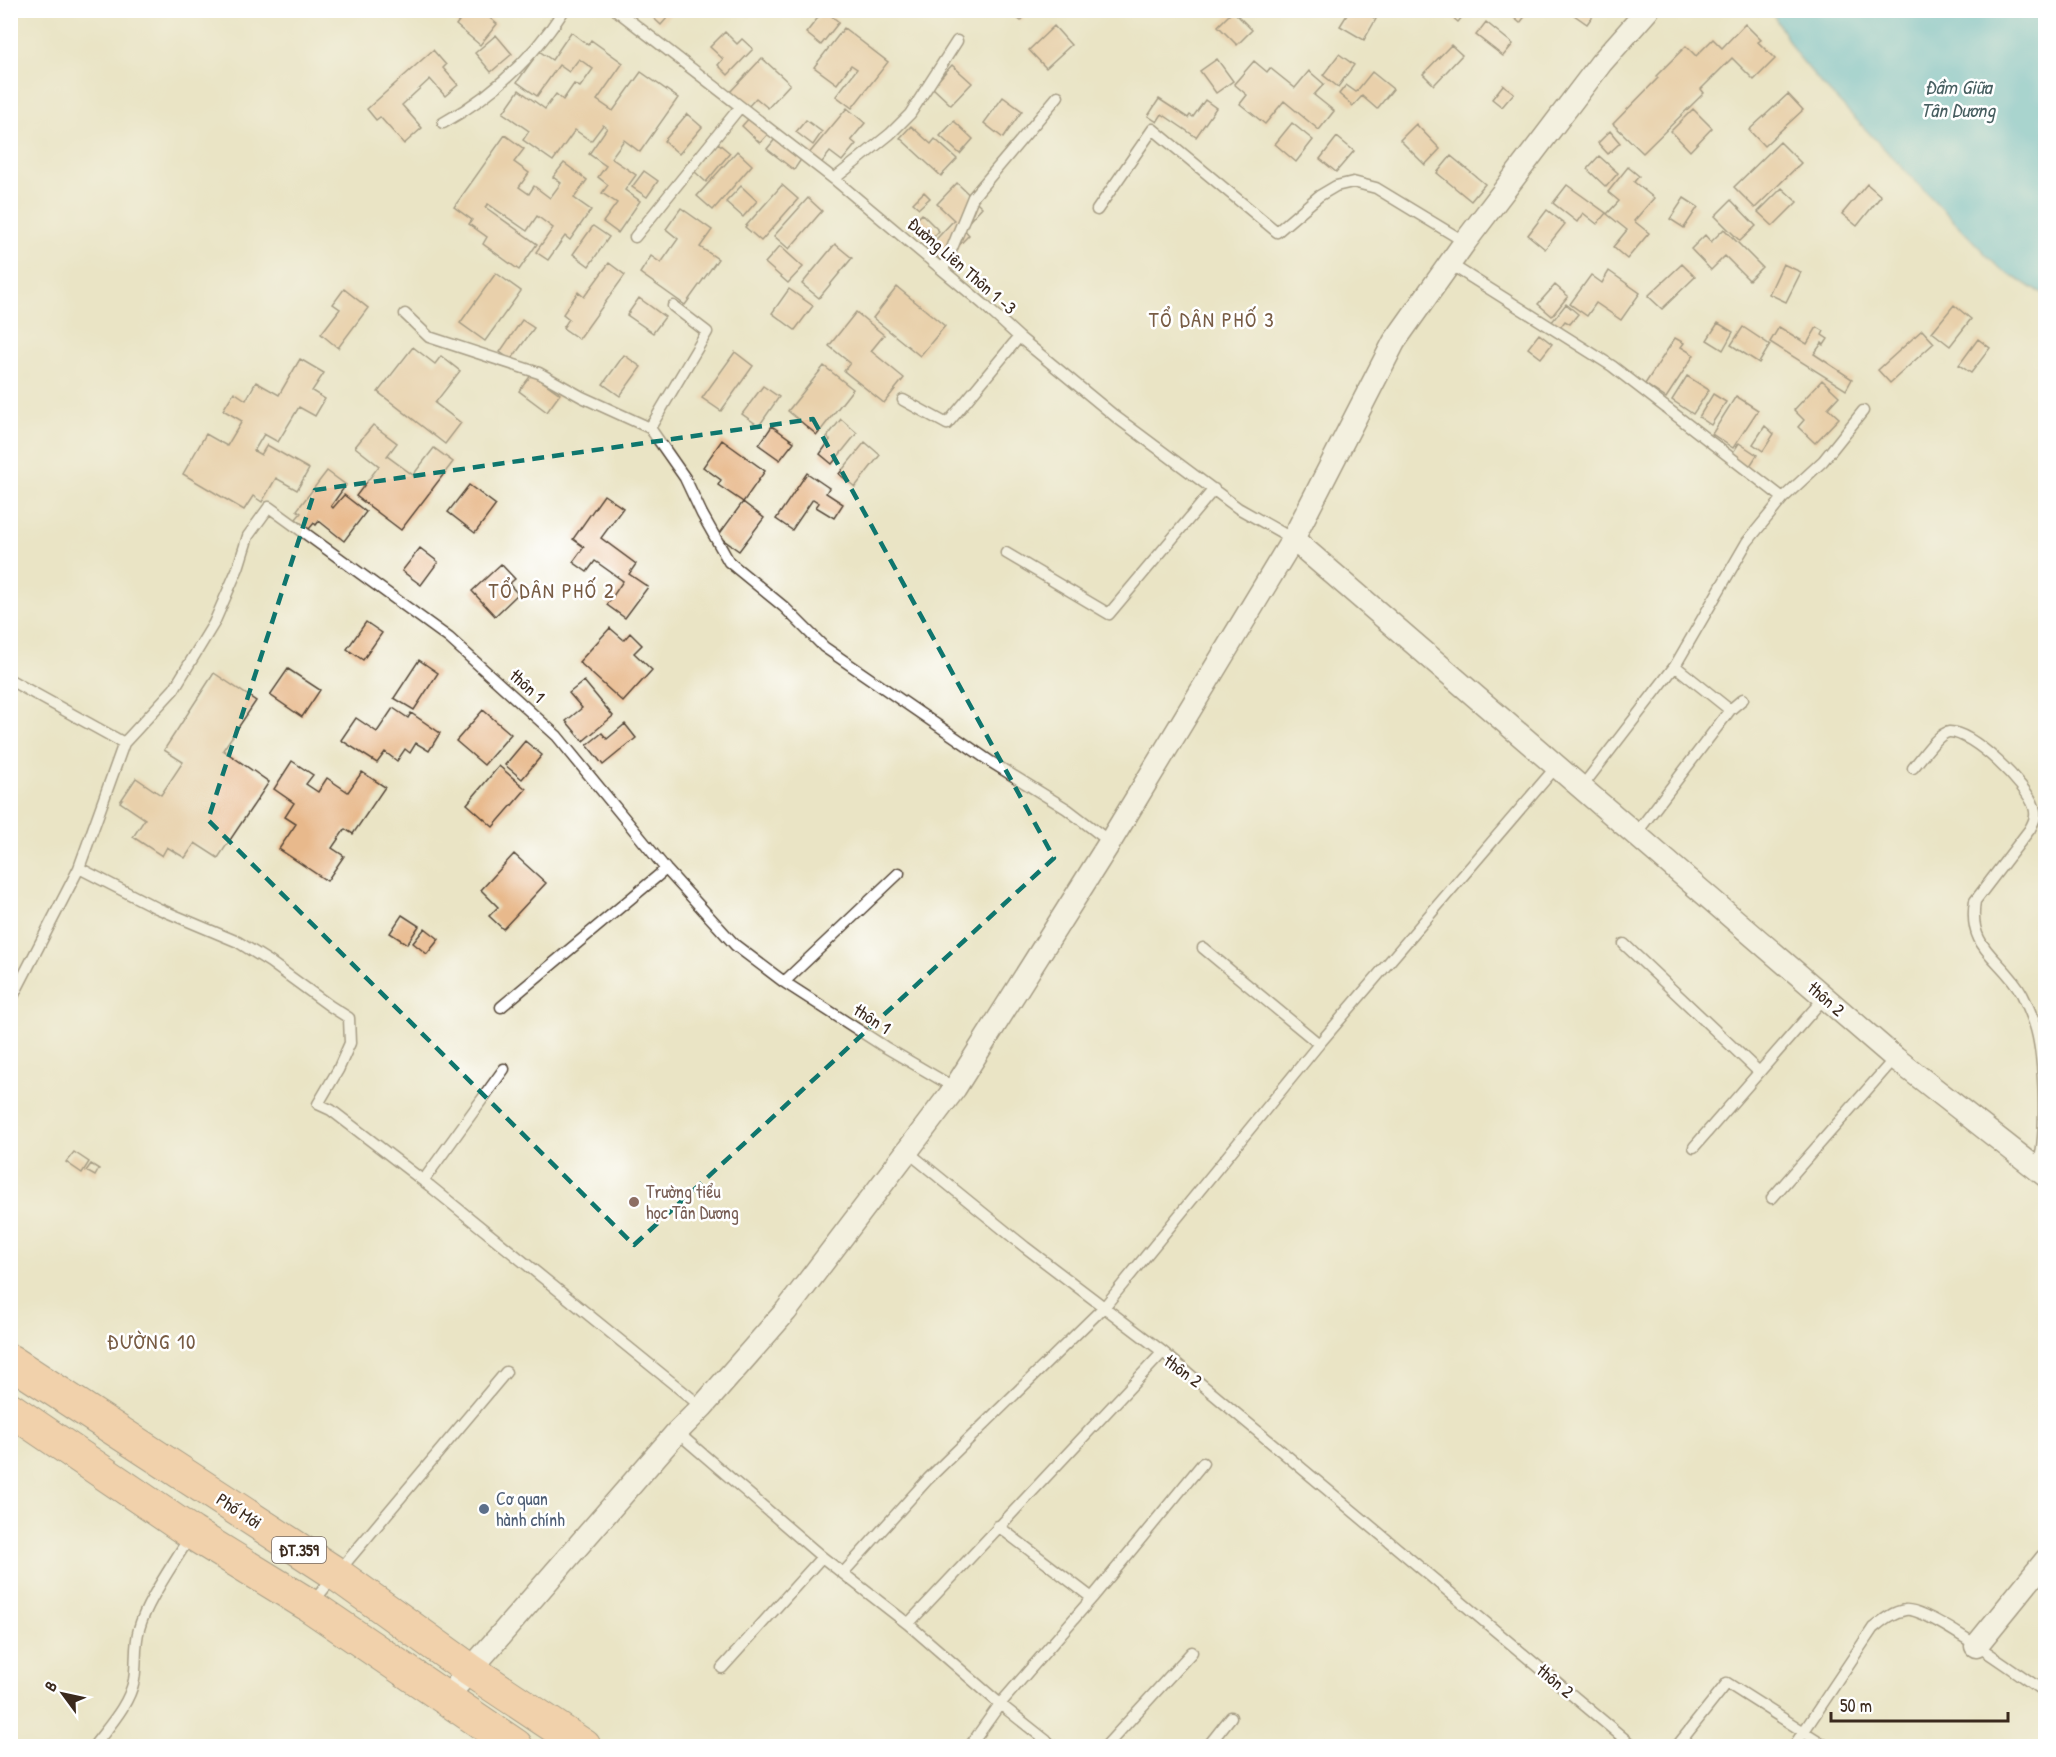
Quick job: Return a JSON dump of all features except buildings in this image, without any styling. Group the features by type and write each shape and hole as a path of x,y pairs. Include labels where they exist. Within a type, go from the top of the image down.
{"main road":[{"name":"Phố Mới","path":"10,1361 334,1573 470,1670 584,1746"},
{"name":"ĐT.359","path":"10,1409 192,1533 309,1605 516,1746"}],"street":[{"path":"445,1699 677,1432 702,1407 786,1311 955,1088 1110,842 1293,539 1395,342 1465,242 1601,63 1648,10"},
{"name":"thôn 2","path":"1293,539 1824,998 1895,1058 2041,1172"},
{"path":"1976,1647 2046,1560"}],"lane":[{"path":"443,123 472,106 514,71 549,34 564,10"},
{"name":"Đường Liên Thôn 1 -3","path":"616,10 834,179 943,270 1019,338 1116,417 1238,508 1293,539"},
{"path":"834,179 890,134 909,114 957,41"},
{"path":"943,270 973,197 1058,96"},
{"path":"635,237 740,107"},
{"path":"1098,210 1153,129 1277,232 1319,196 1336,186 1353,182 1376,188 1465,242"},
{"path":"1450,264 1612,366 1783,498"},
{"path":"650,428 707,332 673,306"},
{"path":"405,314 429,337 539,373 582,397 650,428 685,478 729,562 784,607 824,647 991,762 1067,809 1110,842"},
{"path":"903,400 947,424 1019,338"},
{"path":"1581,788 1675,666 1747,542 1783,498 1823,461 1863,411"},
{"path":"1006,553 1109,614 1214,489"},
{"name":"thôn 1","path":"10,1002 79,868 124,743 174,689 214,623 238,568 248,536 268,507 449,638 557,736 666,869 735,945 784,981 885,1047 955,1088"},
{"path":"1675,666 1730,710"},
{"path":"10,680 124,743"},
{"path":"1635,835 1730,710 1743,699"},
{"path":"1913,768 1939,737 1948,732 1957,734 1971,741 2005,766 2034,807 2036,817 2030,829 1975,901 1973,927 1983,947 2014,981 2031,1014 2038,1036 2041,1055 2044,1136 2041,1172"},
{"path":"843,1573 928,1479 1105,1306 1319,1044 1556,767"},
{"path":"79,868 158,908 238,942 350,1018 350,1043 338,1070 318,1104 331,1110 423,1180 702,1407"},
{"path":"501,1007 666,869"},
{"path":"784,981 899,873"},
{"path":"1624,944 1759,1072"},
{"path":"1203,948 1319,1044"},
{"path":"1694,1147 1824,998"},
{"path":"1772,1198 1895,1058"},
{"path":"423,1180 504,1069"},
{"path":"908,1152 1025,1247 1163,1352"},
{"name":"thôn 2","path":"908,1624 1163,1352 1633,1746"},
{"path":"309,1605 506,1372"},
{"path":"677,1432 822,1557 908,1624 1000,1704 1053,1746"},
{"path":"970,1746 1000,1704 1092,1598 1203,1463"},
{"path":"998,1526 1092,1598"},
{"path":"94,1746 122,1709 131,1692 138,1629 144,1614 192,1533"},
{"path":"722,1668 822,1557"},
{"path":"1794,1746 1873,1628 1887,1617 1907,1609 1934,1618 2046,1693"},
{"path":"1106,1746 1192,1652"},
{"path":"1677,1746 1727,1683 1826,1746"},
{"path":"1208,1746 1231,1718"}],"highlighted area":[{"path":"813,419 1054,858 634,1245 208,820 315,490"}],"water":[{"name":"Đầm Giữa Tân Dương","path":"1771,11 2034,11 2046,22 2045,294 2000,269 1819,81 1795,52"}],"place":[{"name":"Trường tiểu học Tân Dương","path":"634,1202"},
{"name":"Cơ quan hành chính","path":"484,1509"}],"district":[{"name":"TỔ DÂN PHỐ 3","path":"1212,320"},
{"name":"TỔ DÂN PHỐ 2","path":"552,591"},
{"name":"ĐƯỜNG 10","path":"152,1342"}]}
